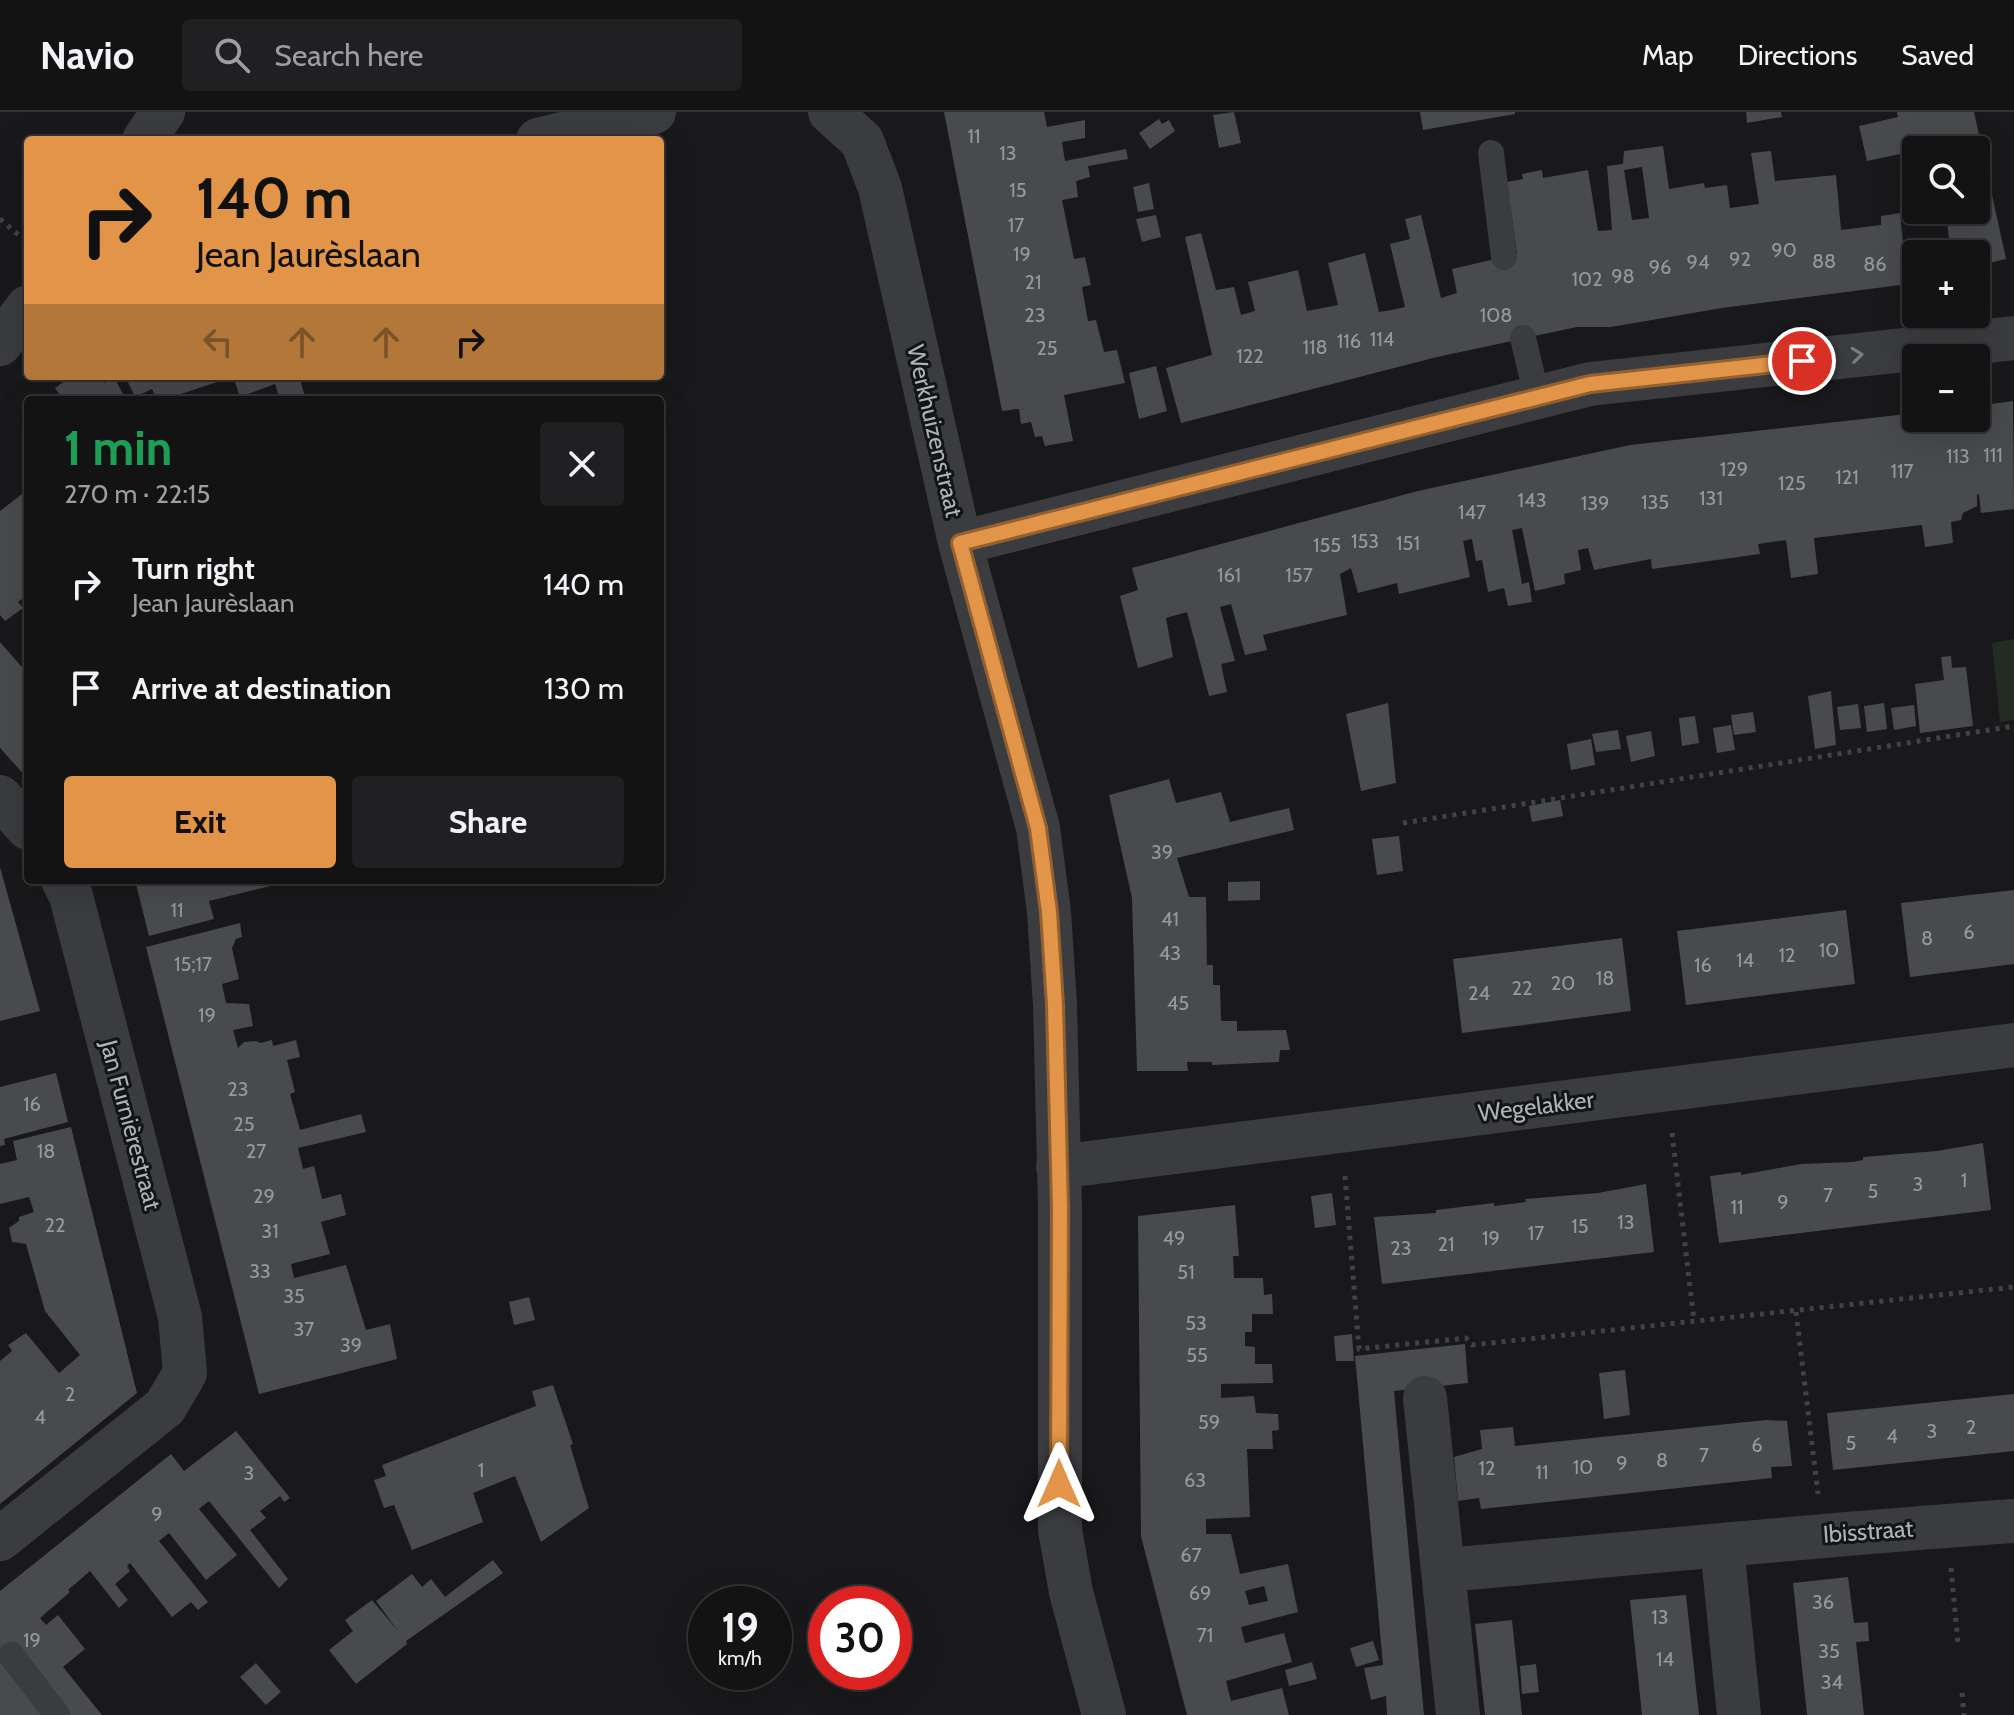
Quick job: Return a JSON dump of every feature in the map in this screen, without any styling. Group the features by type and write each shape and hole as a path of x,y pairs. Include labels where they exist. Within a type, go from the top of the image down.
{"street":[{"path":"147,136 163,112"},
{"path":"555,136 654,112"},
{"name":"Werkhuizenstraat","path":"830,112 862,141 880,188 960,543 1038,828 1049,912 1055,1005 1060,1530 1071,1592 1104,1715"},
{"path":"0,344 24,312"},
{"path":"960,543 1590,384 2014,338"},
{"path":"0,797 24,824"},
{"name":"Jan Furnièrestraat","path":"0,1539 165,1407 185,1373 180,1317 71,896 65,884"},
{"name":"Wegelakker","path":"1058,1167 2014,1045"},
{"path":"1425,1398 1458,1715"},
{"name":"Ibisstraat","path":"1443,1570 1722,1546 1823,1534 2014,1521"},
{"path":"1722,1546 1739,1715"}],"lane":[{"path":"1491,153 1504,257"},
{"path":"1523,338 1537,397"},
{"path":"11,1655 57,1715"}],"path":[{"path":"0,219 24,240"},
{"path":"1403,823 2014,726"},
{"path":"1667,1089 1694,1321"},
{"path":"1341,1131 1359,1349 1466,1338 1472,1345 2014,1287"},
{"path":"1796,1312 1823,1534"},
{"path":"1947,1525 1958,1643"},
{"path":"1962,1693 1964,1715"}],"shaded area":[{"path":"2014,639 2014,720 2000,722 1992,643"}],"building":[{"path":"944,112 1044,112 1047,127 1085,120 1085,138 1062,142 1065,161 1126,149 1128,159 1088,166 1090,177 1076,181 1078,197 1062,200 1074,259 1085,257 1091,285 1082,287 1088,321 1096,320 1104,352 1117,350 1125,383 1064,395 1073,441 1045,446 1042,436 1035,437 1031,422 1021,424 1019,409 1002,411"},
{"path":"1234,112 1241,143 1219,148 1213,115"},
{"path":"1420,112 1515,112 1515,114 1423,130"},
{"path":"1746,112 1781,112 1782,117 1747,123"},
{"path":"1897,112 1974,112 1979,136 1902,136 1902,154 1867,161 1859,126 1898,117"},
{"path":"1159,119 1162,124 1169,120 1175,131 1150,149 1139,133"},
{"path":"1663,146 1669,189 1704,183 1705,188 1727,185 1730,208 1759,204 1751,153 1771,151 1775,181 1836,175 1841,230 1881,225 1881,216 1900,213 1902,285 1722,308 1611,327 1577,327 1437,357 1181,423 1166,368 1212,355 1185,237 1201,233 1216,290 1234,287 1241,315 1255,311 1248,282 1298,270 1307,311 1338,305 1328,263 1365,253 1379,312 1405,307 1390,244 1410,239 1405,219 1421,215 1441,298 1457,293 1452,269 1517,254 1507,182 1523,179 1522,174 1542,170 1543,178 1588,170 1598,231 1612,230 1607,166 1623,164 1624,151","holes":["1642,167 1649,218 1632,220 1624,170"]},
{"path":"1149,183 1154,209 1138,212 1133,187"},
{"path":"1990,186 2006,259 1990,263 1990,240 1949,240 1947,224 1990,224"},
{"path":"1156,215 1161,237 1142,242 1136,219"},
{"path":"1156,366 1167,411 1139,419 1129,373"},
{"path":"66,380 102,380 104,383 116,380 124,396 60,396 55,388"},
{"path":"127,380 223,380 182,396 155,396 152,389 135,396"},
{"path":"234,380 300,380 305,396 279,396 275,384 240,396"},
{"path":"2013,401 2014,509 1981,513 1977,495 1977,506 1963,513 1961,520 1951,522 1953,543 1925,547 1922,525 1814,538 1818,574 1791,578 1786,540 1758,544 1760,554 1652,569 1651,559 1594,570 1588,548 1578,550 1581,570 1564,574 1565,584 1535,591 1522,528 1512,530 1522,584 1529,582 1532,602 1508,606 1504,588 1488,592 1482,560 1476,561 1472,539 1463,541 1470,577 1399,594 1397,583 1358,593 1351,568 1340,574 1347,615 1263,635 1267,650 1245,655 1231,604 1220,607 1235,661 1221,664 1227,692 1209,696 1187,612 1166,618 1173,657 1138,668 1120,596 1138,590 1132,568 1418,491 1630,445 1902,415 1902,432 1990,432 1990,404"},
{"path":"24,493 24,597 18,602 23,608 5,621 0,615 0,511"},
{"path":"0,642 24,669 24,775 0,748"},
{"path":"1951,656 1952,668 1966,667 1973,726 1920,733 1915,684 1944,680 1941,657"},
{"path":"1831,691 1836,745 1815,749 1808,696"},
{"path":"1388,703 1396,783 1361,791 1346,714"},
{"path":"1884,703 1887,729 1867,732 1864,706"},
{"path":"1858,704 1861,728 1840,730 1837,707"},
{"path":"1914,705 1916,726 1894,730 1891,708"},
{"path":"1753,712 1756,732 1734,735 1731,715"},
{"path":"1695,716 1699,743 1682,746 1679,718"},
{"path":"1731,725 1735,750 1717,753 1713,728"},
{"path":"1618,730 1621,749 1596,752 1592,734"},
{"path":"1651,731 1655,756 1631,762 1626,736"},
{"path":"1591,739 1595,765 1571,770 1567,744"},
{"path":"1169,779 1176,803 1221,792 1230,822 1289,808 1294,830 1177,858 1189,897 1206,897 1207,965 1213,965 1213,985 1220,985 1221,1021 1237,1021 1237,1031 1286,1030 1290,1050 1280,1050 1279,1062 1212,1065 1212,1062 1187,1062 1188,1071 1137,1071 1132,898 1109,795"},
{"path":"1560,800 1563,816 1532,822 1529,806"},
{"path":"1399,836 1403,871 1377,875 1372,839"},
{"path":"0,867 40,1011 0,1021"},
{"path":"1260,881 1260,900 1228,901 1228,882"},
{"path":"136,884 278,884 209,901 214,919 149,936"},
{"path":"2014,890 2014,964 1910,977 1901,903"},
{"path":"1846,910 1855,984 1686,1005 1677,931"},
{"path":"240,923 242,937 236,939 232,948 239,979 222,984 226,1003 249,1004 253,1026 233,1030 238,1048 244,1042 272,1040 273,1046 296,1040 300,1057 287,1060 295,1092 290,1094 300,1130 361,1114 366,1132 298,1148 303,1169 314,1166 322,1199 341,1194 346,1215 321,1222 330,1254 291,1264 294,1278 346,1265 366,1330 390,1324 397,1359 259,1394 146,947"},
{"path":"1622,938 1631,1011 1462,1033 1453,959"},
{"path":"56,1073 68,1122 4,1139 5,1145 0,1146 0,1087"},
{"path":"71,1127 137,1393 0,1504 0,1361 12,1351 8,1345 26,1333 59,1373 80,1355 45,1311 26,1244 12,1242 9,1228 19,1221 19,1217 34,1212 29,1197 0,1204 0,1164 17,1160 13,1141"},
{"path":"1983,1143 1991,1210 1719,1243 1710,1176 1741,1172 1741,1175 1801,1164 1852,1162 1863,1160 1863,1157 1937,1151"},
{"path":"1646,1184 1654,1252 1382,1284 1374,1217 1436,1213 1436,1210 1494,1203 1494,1206 1526,1202 1525,1199 1598,1193"},
{"path":"1332,1193 1336,1225 1315,1228 1311,1196"},
{"path":"1235,1205 1239,1256 1233,1256 1234,1278 1263,1278 1264,1295 1272,1294 1273,1314 1252,1314 1252,1332 1245,1332 1245,1346 1255,1347 1255,1364 1272,1364 1273,1383 1221,1384 1221,1398 1254,1396 1256,1413 1278,1414 1279,1430 1272,1431 1273,1449 1247,1449 1250,1517 1206,1519 1206,1534 1231,1534 1240,1574 1288,1564 1298,1612 1241,1627 1245,1643 1284,1633 1292,1662 1226,1681 1231,1701 1282,1688 1289,1715 1187,1715 1141,1536 1138,1216","holes":["1264,1586 1268,1601 1249,1605 1245,1591"]},
{"path":"529,1297 535,1320 514,1325 509,1302"},
{"path":"1352,1334 1354,1361 1336,1361 1334,1336"},
{"path":"1465,1344 1468,1383 1394,1391 1424,1715 1387,1715 1386,1696 1371,1700 1364,1668 1383,1665 1355,1356"},
{"path":"1625,1370 1630,1415 1604,1419 1599,1373"},
{"path":"553,1385 573,1444 570,1445 589,1508 541,1542 515,1476 473,1493 483,1522 412,1550 394,1505 384,1508 374,1480 386,1476 382,1465 536,1406 532,1391"},
{"path":"2014,1394 2014,1451 1833,1470 1827,1413"},
{"path":"1766,1420 1787,1421 1792,1466 1771,1467 1772,1478 1481,1509 1479,1498 1458,1501 1454,1457 1482,1449 1480,1430 1513,1427 1515,1446"},
{"path":"236,1431 290,1498 284,1502 280,1496 260,1511 266,1518 250,1530 288,1579 279,1588 209,1501 199,1509 237,1555 206,1580 169,1533 159,1541 208,1602 198,1610 191,1602 172,1617 130,1563 127,1566 130,1571 115,1584 128,1600 119,1608 90,1571 40,1618 46,1625 58,1615 85,1649 63,1667 102,1715 0,1715 0,1591 171,1454 184,1471"},
{"path":"493,1560 503,1573 406,1641 407,1644 356,1684 329,1650 353,1631 345,1620 372,1600 398,1631 376,1601 412,1574 422,1587 431,1579 445,1597"},
{"path":"1848,1577 1854,1623 1868,1622 1869,1641 1856,1642 1864,1715 1807,1715 1793,1583"},
{"path":"1686,1595 1699,1715 1642,1715 1630,1600"},
{"path":"1512,1620 1522,1715 1485,1715 1475,1624"},
{"path":"1373,1641 1379,1660 1356,1667 1350,1648"},
{"path":"1312,1662 1317,1679 1289,1686 1285,1670"},
{"path":"256,1663 281,1692 266,1705 240,1677"},
{"path":"1536,1664 1539,1692 1522,1694 1520,1666"}],"route":[{"path":"1059,1484 1060,1207 1055,1005 1049,912 1038,828 960,543 1590,384 1802,361"}]}
